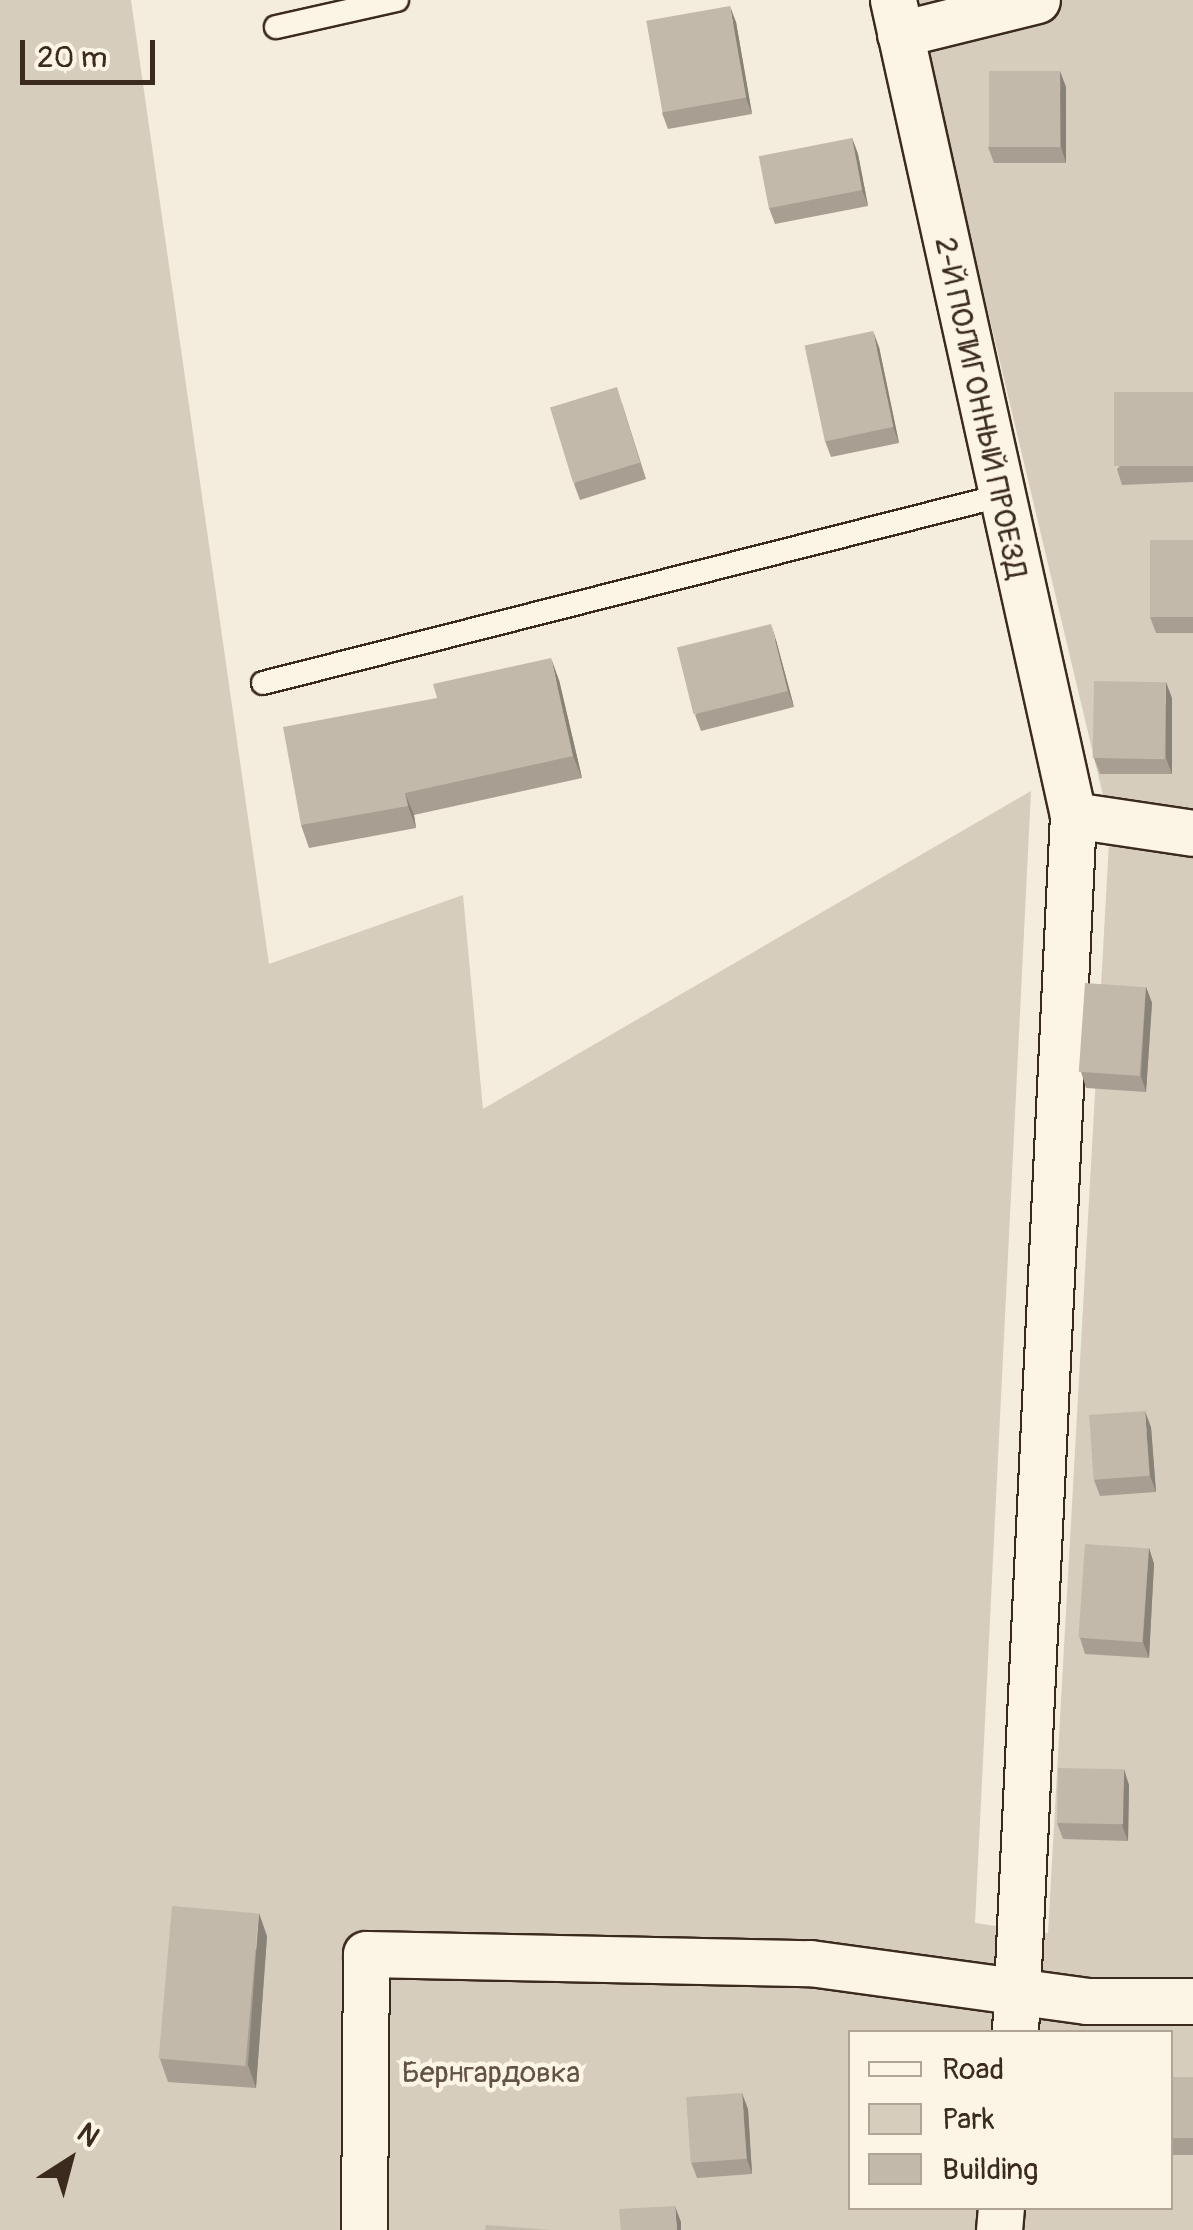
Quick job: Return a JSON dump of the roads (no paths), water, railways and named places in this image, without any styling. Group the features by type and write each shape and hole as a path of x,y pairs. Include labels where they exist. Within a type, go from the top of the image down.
{"street":[{"path":"897,17 1037,0"},
{"name":"2-Й ПОЛИГОННЫЙ ПРОЕЗД","path":"897,17 996,497 1073,815 1016,2012"},
{"path":"1073,815 1193,834"},
{"path":"364,2230 366,1954 810,1963 1016,2012 1193,2001"}],"lane":[{"path":"276,28 398,0"},
{"path":"263,683 996,497"}],"park label":[{"name":"Бернгардовка","path":"491,2073"}]}
